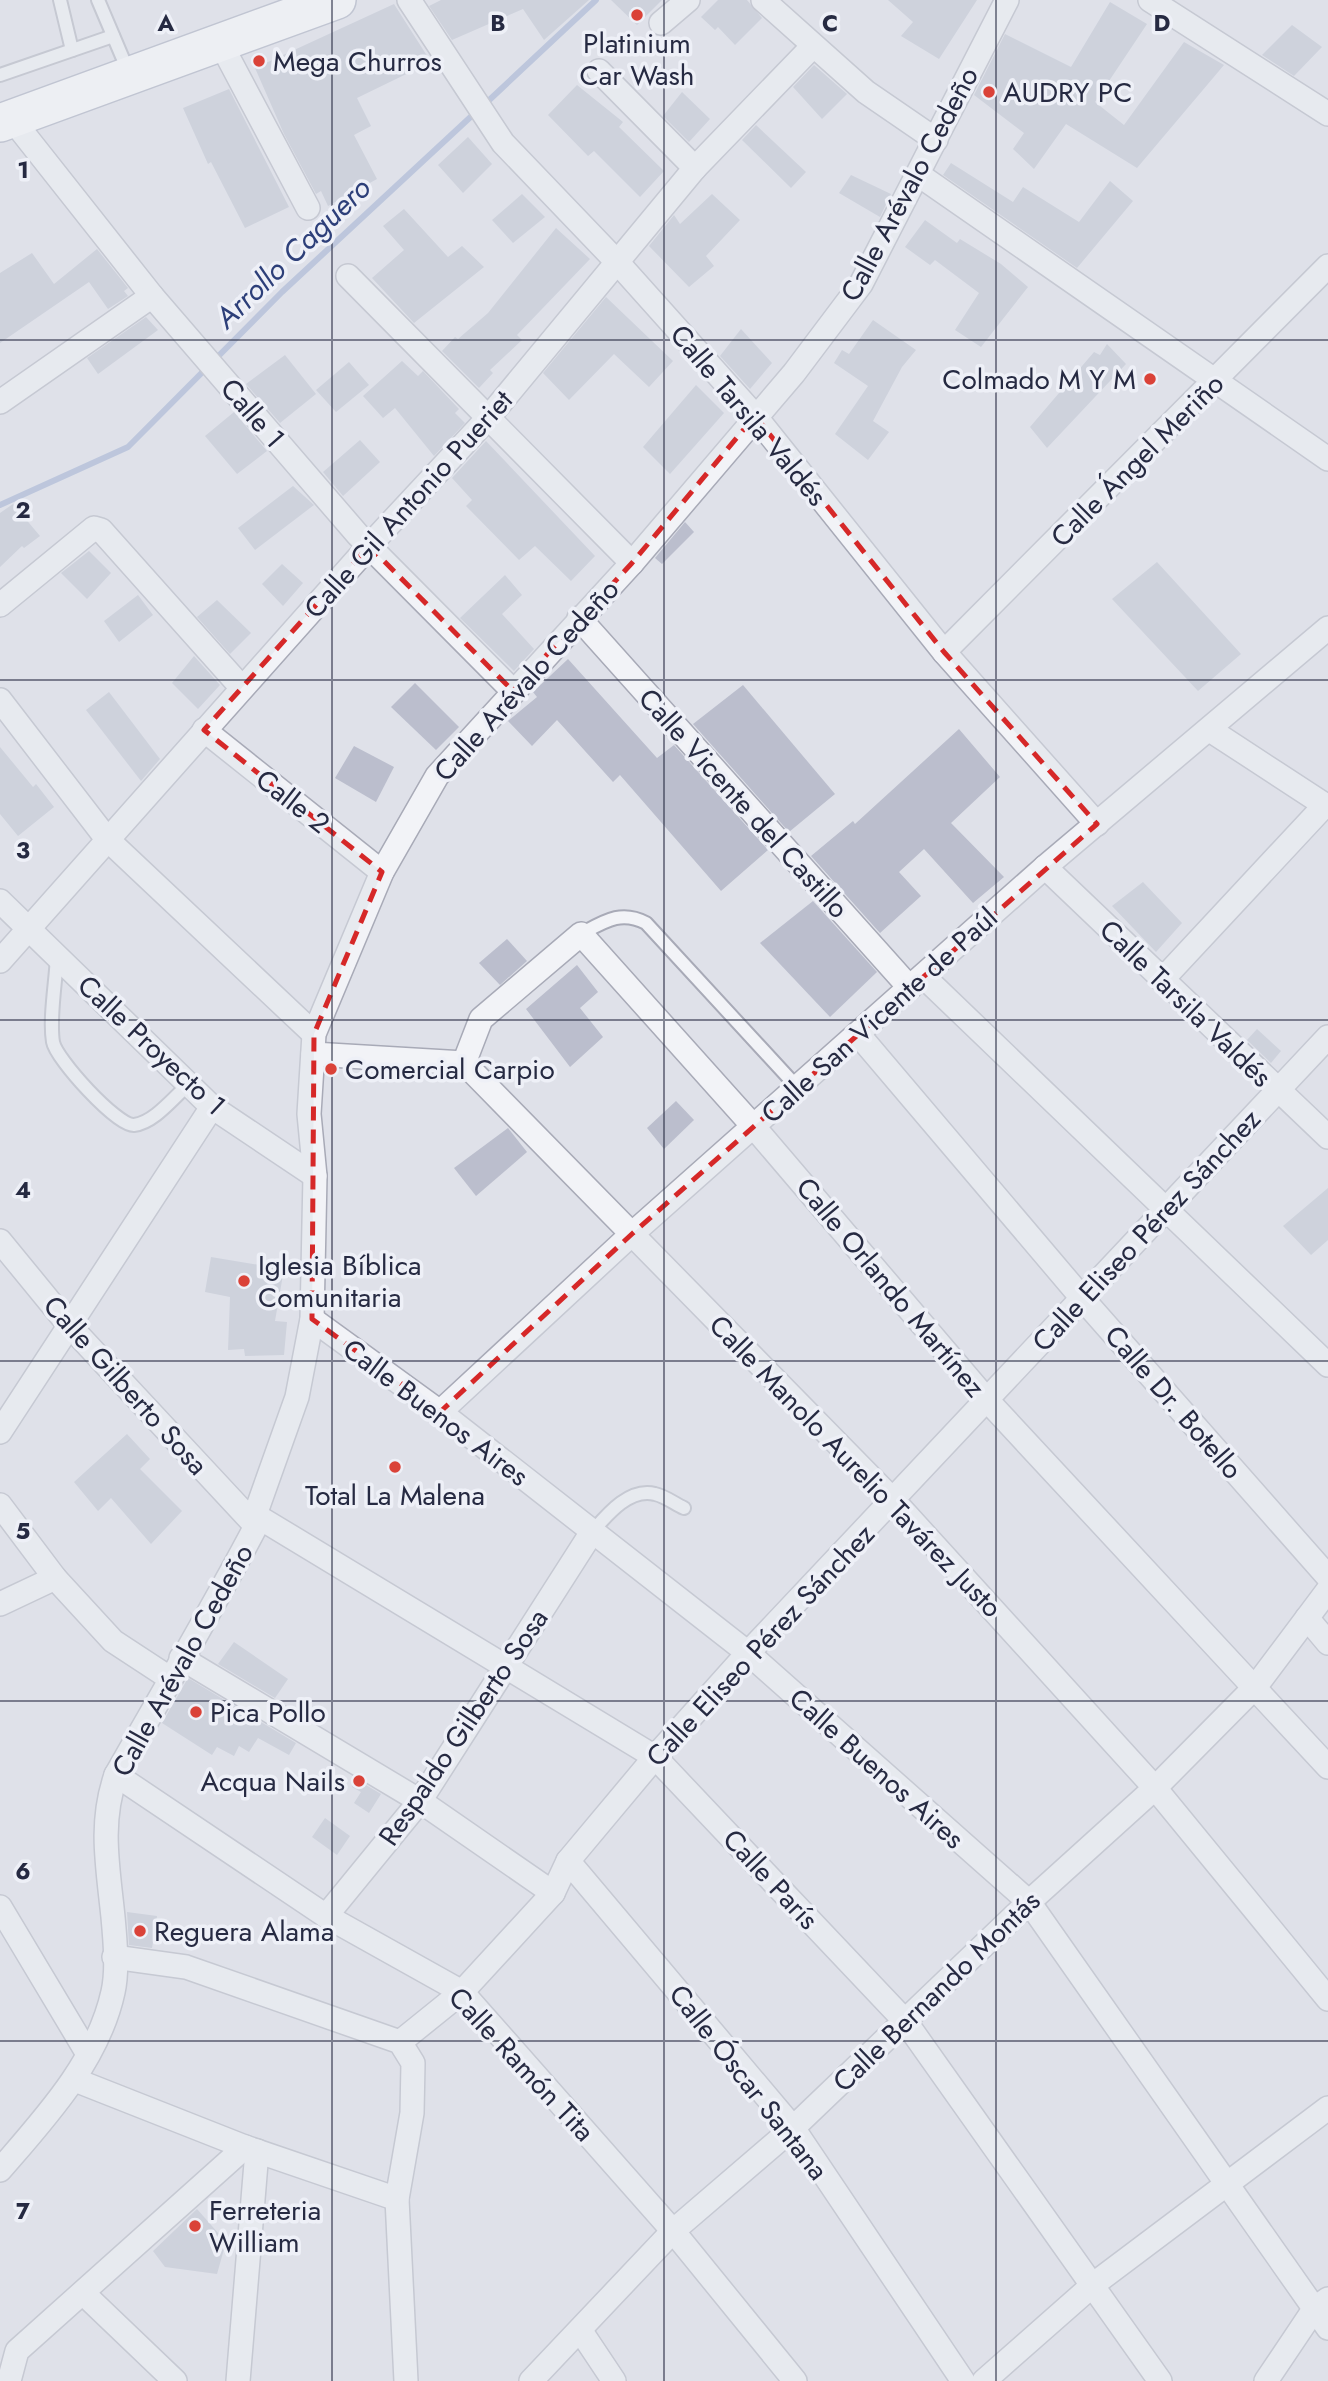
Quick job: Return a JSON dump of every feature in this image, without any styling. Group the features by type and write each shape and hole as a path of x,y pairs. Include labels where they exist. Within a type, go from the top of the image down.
{"main road":[{"path":"6,121 337,0"}],"street":[{"name":"Calle Tarsila Valdés","path":"409,0 503,143 618,263 755,416 944,652 1097,824"},
{"path":"661,23 688,0"},
{"path":"763,0 866,92 936,140"},
{"path":"1150,0 1328,114"},
{"name":"Calle Arévalo Cedeño","path":"0,2170 75,2080 114,1991 114,1957 104,1842 105,1814 116,1775 209,1617 256,1521 297,1397 312,1319 315,1176 309,1114 314,1044 382,872 437,776 632,563 794,373 861,284 936,140 997,4"},
{"path":"221,44 308,208"},
{"name":"Calle Gil Antonio Pueriet","path":"0,961 369,546 488,418 695,168 813,46"},
{"path":"599,71 695,168"},
{"name":"Calle 1","path":"6,121 152,296 369,546 513,691"},
{"path":"919,175 1328,460"},
{"name":"Calle Ángel Meriño","path":"944,652 1328,266"},
{"path":"348,276 632,563"},
{"path":"0,402 152,296"},
{"path":"0,605 94,528 101,530 242,688"},
{"name":"Calle Vicente del Castillo","path":"579,618 916,982 1166,1206 1328,1365"},
{"name":"Calle San Vicente de Paúl","path":"440,1412 633,1233 1045,867 1328,628"},
{"path":"0,699 107,839 314,1044 464,1063 481,1019 582,934"},
{"name":"Calle 2","path":"204,730 382,872"},
{"path":"1162,980 1327,806 1210,730"},
{"name":"Calle Tarsila Valdés","path":"1045,867 1328,1136"},
{"name":"Calle Proyecto 1","path":"0,901 212,1107 315,1176"},
{"name":"Calle Orlando Martínez","path":"582,934 754,1127 986,1399 1256,1686 1328,1767"},
{"name":"Calle Dr. Botello","path":"858,1034 1082,1298 1328,1577"},
{"name":"Calle Eliseo Pérez Sánchez","path":"400,2042 462,1992 553,1893 568,1861 655,1757 748,1653 1328,1037"},
{"name":"Calle Manolo Aurelio Tavárez Justo","path":"464,1063 894,1501 1155,1788 1328,1999"},
{"path":"0,1432 212,1107"},
{"name":"Calle Gilberto Sosa","path":"0,1241 68,1324 256,1521"},
{"name":"Calle Buenos Aires","path":"312,1319 440,1412 748,1653 1029,1902 1228,2182 1321,2303 1328,2328"},
{"path":"0,1505 55,1578 113,1641 176,1669 420,1801 553,1893"},
{"name":"Calle París","path":"256,1521 508,1666 655,1757 905,2021 1094,2284 1160,2381"},
{"name":"Respaldo Gilberto Sosa","path":"326,1916 420,1801 592,1532"},
{"path":"0,1604 55,1578"},
{"name":"Calle Bernando Montás","path":"531,2381 673,2231 793,2128 1029,1902 1155,1788 1256,1686 1328,1590"},
{"path":"1307,1618 1328,1643"},
{"name":"Calle Ramón Tita","path":"116,1775 326,1916 462,1992 673,2231 795,2381"},
{"name":"Calle Óscar Santana","path":"568,1861 793,2128 963,2381"},
{"path":"0,1907 88,2053"},
{"path":"114,1957 186,1968 400,2042 413,2063 412,2113 397,2199 406,2381"},
{"path":"75,2080 251,2149 397,2199"},
{"path":"985,2381 1094,2284 1328,2108"},
{"path":"9,2381 17,2351 251,2149"},
{"path":"239,2381 251,2149"},
{"path":"83,2293 175,2381"},
{"path":"1266,2381 1321,2303"},
{"path":"580,2330 614,2381"}],"lane":[{"path":"60,0 72,50"},
{"path":"98,0 131,76"},
{"path":"0,75 113,36"},
{"path":"582,934 606,920 631,915 646,923 798,1088"},
{"path":"58,956 53,1044 64,1063 101,1102 125,1124 132,1125 146,1122 189,1084"},
{"path":"592,1532 615,1508 638,1494 653,1493 684,1508"}],"highlighted area":[{"path":"755,416 944,652 1097,824 633,1233 440,1412 312,1319 314,1034 382,872 204,730 369,546 513,691 632,563"}],"building":[{"path":"441,0 589,0 544,40 523,9 452,40 429,6"},
{"name":"Platinium Car Wash","path":"611,0 662,0 637,25"},
{"path":"718,0 747,0 762,18 735,45 718,27 715,30 701,17"},
{"path":"888,0 977,0 939,59 901,36 913,22"},
{"path":"1110,2 1147,24 1095,102 1124,125 1184,42 1224,65 1137,168 1066,124 1034,169 1013,149 1024,133 974,95 1005,34 1071,67"},
{"path":"394,4 431,62 357,98 371,126 354,135 377,179 328,206 321,191 316,194 284,134 255,68"},
{"path":"1292,25 1322,47 1294,76 1262,55"},
{"path":"814,65 847,94 822,119 793,87"},
{"path":"577,85 623,122 619,127 664,171 640,197 594,151 588,156 548,115"},
{"path":"229,89 289,207 245,228 211,162 208,164 183,108"},
{"path":"682,92 710,119 689,142 663,116"},
{"path":"756,125 806,172 791,188 742,140"},
{"path":"468,137 492,164 463,193 438,165"},
{"path":"951,163 1013,202 1023,187 1079,222 1110,181 1133,201 1077,268 943,175"},
{"path":"851,175 891,194 880,217 839,193"},
{"path":"522,194 545,217 513,243 492,220"},
{"path":"712,194 740,220 706,256 714,266 689,287 649,246 674,215 680,224"},
{"path":"404,209 448,257 462,246 484,267 414,323 372,278 404,250 383,226"},
{"path":"925,220 957,243 960,239 1001,264 1028,287 981,347 955,330 979,293 935,260 930,265 905,247"},
{"path":"556,228 590,259 517,335 522,340 490,370 493,373 479,388 442,351 455,337 458,339 488,313"},
{"path":"97,249 128,288 124,291 128,296 108,309 89,282 0,343 0,273 32,253 54,284"},
{"path":"606,297 673,361 649,387 614,354 569,400 543,373"},
{"path":"146,317 158,330 98,374 87,358"},
{"path":"873,320 916,350 902,367 873,421 889,432 868,460 835,434 868,386 834,363 842,350 849,354"},
{"path":"741,329 772,363 750,389 720,356"},
{"path":"1107,344 1126,364 1047,448 1030,427 1094,352 1100,355"},
{"path":"285,355 316,394 280,423 246,384"},
{"path":"402,361 418,376 423,371 459,409 455,413 465,423 434,456 395,408 383,418 363,396"},
{"path":"349,362 369,385 336,412 316,390"},
{"path":"696,385 724,413 670,474 643,447"},
{"path":"234,412 267,451 237,474 205,436"},
{"path":"360,440 380,462 343,496 323,472"},
{"path":"486,441 595,556 571,581 535,546 519,560 466,506 472,500 452,478"},
{"path":"293,486 314,505 255,550 238,528"},
{"path":"13,504 40,536 24,548 22,546 0,567 0,513"},
{"path":"685,522 694,532 662,564 655,558"},
{"path":"89,551 111,573 87,599 61,573"},
{"path":"1157,562 1241,654 1198,691 1112,599"},
{"path":"282,564 303,583 283,606 262,584"},
{"path":"505,575 522,595 502,614 534,649 514,671 460,618"},
{"path":"138,595 153,615 119,642 104,621"},
{"path":"217,600 251,633 230,654 197,617"},
{"path":"194,656 220,685 198,709 172,683"},
{"path":"568,659 657,758 674,745 768,850 721,891 620,775 613,782 557,720 532,746 508,721 537,697 533,692"},
{"path":"415,683 459,727 436,750 391,707"},
{"path":"743,685 835,794 789,832 693,724"},
{"path":"109,692 160,759 141,781 86,710"},
{"path":"959,729 1000,777 951,823 1004,877 973,903 924,849 899,872 921,896 880,933 811,856 853,821 855,824"},
{"path":"354,746 394,767 376,802 335,778"},
{"path":"0,747 33,787 36,784 54,807 18,836 0,814"},
{"path":"1143,882 1182,923 1156,952 1112,906"},
{"path":"813,901 877,972 830,1017 760,943"},
{"path":"507,939 527,961 500,985 479,963"},
{"path":"577,965 598,992 580,1008 603,1037 570,1067 526,1009"},
{"path":"1257,1029 1281,1051 1271,1063 1247,1040"},
{"path":"676,1101 694,1120 664,1149 647,1128"},
{"path":"508,1128 527,1152 476,1196 454,1168"},
{"path":"1328,1188 1328,1240 1311,1255 1283,1226"},
{"path":"211,1257 284,1269 275,1321 287,1322 284,1355 245,1356 244,1349 228,1350 230,1297 205,1292"},
{"path":"127,1434 150,1459 140,1469 182,1511 151,1544 111,1498 98,1511 74,1482"},
{"path":"234,1642 288,1679 275,1698 218,1664"},
{"name":"Pica Pollo","path":"188,1678 296,1743 289,1755 258,1738 249,1752 239,1746 234,1756 217,1747 212,1755 162,1723"},
{"path":"356,1779 381,1794 369,1813 354,1803 361,1792 352,1787"},
{"path":"325,1818 350,1836 337,1855 312,1837"},
{"name":"Reguera Alama","path":"127,1912 157,1916 152,1948 129,1945"},
{"name":"Ferreteria William","path":"197,2209 226,2242 217,2274 165,2267 153,2251"}],"waterway":[{"name":"Arrollo Caguero","path":"485,104 596,0"},
{"name":"Arrollo Caguero","path":"0,505 128,447 282,292 477,111"}],"place":[{"name":"Platinium Car Wash","path":"637,15"},
{"name":"Mega Churros","path":"259,61"},
{"name":"AUDRY PC","path":"989,92"},
{"name":"Colmado M Y M","path":"1150,379"},
{"name":"Comercial Carpio","path":"331,1069"},
{"name":"Iglesia Bíblica Comunitaria","path":"244,1281"},
{"name":"Total La Malena","path":"395,1467"},
{"name":"Pica Pollo","path":"196,1712"},
{"name":"Acqua Nails","path":"359,1781"},
{"name":"Reguera Alama","path":"140,1931"},
{"name":"Ferreteria William","path":"195,2226"}]}
